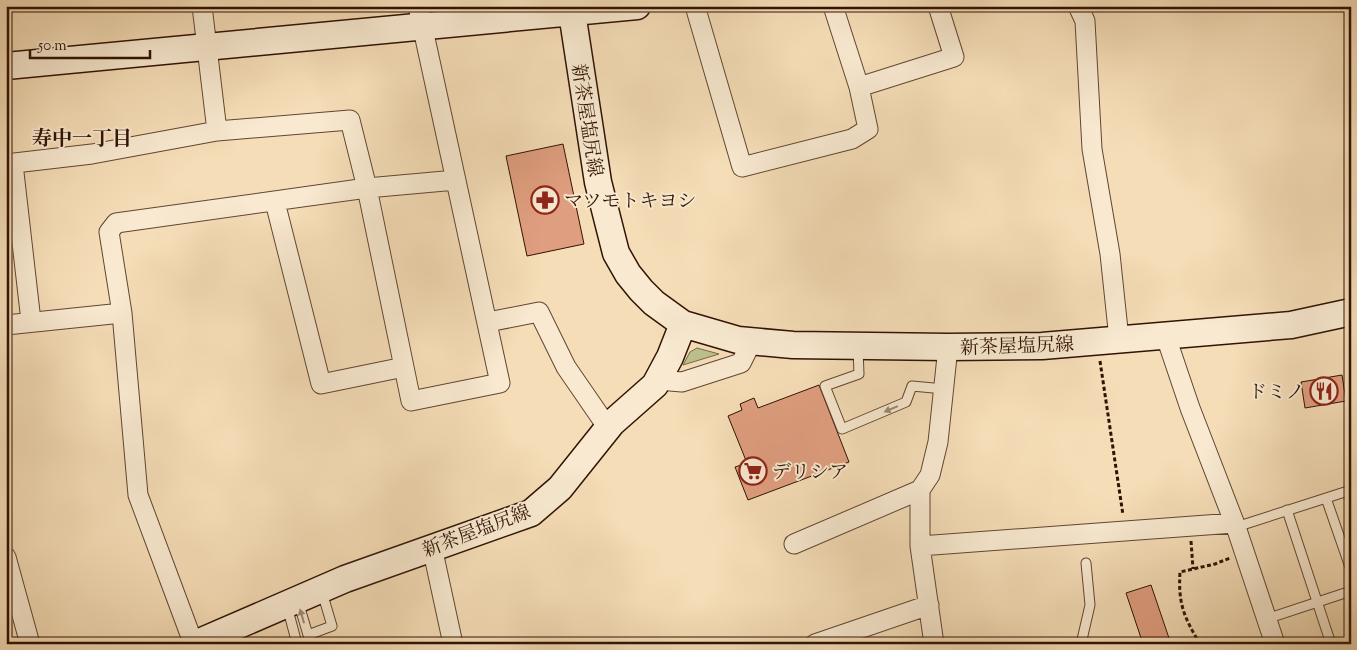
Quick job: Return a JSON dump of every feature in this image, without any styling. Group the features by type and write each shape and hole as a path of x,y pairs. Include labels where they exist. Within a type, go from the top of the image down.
{"main road":[{"path":"6,66 207,48 420,16 637,6"},
{"name":"新茶屋塩尻線","path":"571,10 598,182 616,253 640,290 654,304 683,324 709,333 752,341 793,344 948,348 1042,346 1166,337 1291,325 1351,312"},
{"name":"新茶屋塩尻線","path":"195,644 321,589 531,512 560,488 608,428 658,380 683,324"}],"street":[{"path":"202,6 217,131"},
{"path":"695,6 742,167 852,139 868,129 858,87 833,6"},
{"path":"858,87 954,57 938,6"},
{"path":"1078,6 1085,21 1092,150 1110,254 1119,339"},
{"path":"31,321 10,164 92,154 217,131 350,120 367,188 411,401 500,384 420,16"},
{"path":"191,644 138,495 122,313 109,232 116,223 367,188 456,180"},
{"path":"275,202 321,384 404,367"},
{"path":"488,322 539,312 566,367 608,428"},
{"path":"6,325 122,313"},
{"path":"1166,337 1190,408 1235,525 1275,644"},
{"path":"658,380 682,382 741,363 752,341"},
{"path":"794,544 920,490 930,475 936,450 948,348"},
{"path":"920,490 920,546 934,644"},
{"path":"920,546 1190,526 1235,525"},
{"path":"432,547 453,644"},
{"path":"6,557 30,644"},
{"path":"815,644 929,605"}],"lane":[{"path":"858,345 859,374 825,386 842,429 906,402 912,386 944,389"},
{"path":"1235,525 1351,490"},
{"path":"1326,498 1351,570"},
{"path":"1287,510 1331,644"},
{"path":"1081,644 1090,605 1086,563"},
{"path":"292,601 308,634 332,626 321,589"},
{"path":"1266,618 1351,591"},
{"path":"292,601 297,644"}],"path":[{"path":"1100,360 1126,532"},
{"path":"1190,526 1194,569"},
{"path":"1200,644 1184,617 1179,588 1180,572 1236,556"}],"green space":[{"path":"697,348 719,354 683,365 690,352"}],"building":[{"name":"マツモトキヨシ","path":"563,144 584,244 527,256 506,156"},
{"name":"ドミノ","path":"1342,375 1346,401 1305,408 1301,382"},
{"path":"819,385 849,462 748,500 735,467 747,463 728,416 742,410 740,404 754,398 758,408"},
{"path":"1151,585 1171,644 1143,644 1126,593"}],"place":[{"name":"マツモトキヨシ","path":"545,200"},
{"name":"ドミノ","path":"1324,391"},
{"name":"デリシア","path":"753,471"}],"district":[{"name":"寿中一丁目","path":"82,138"}]}
